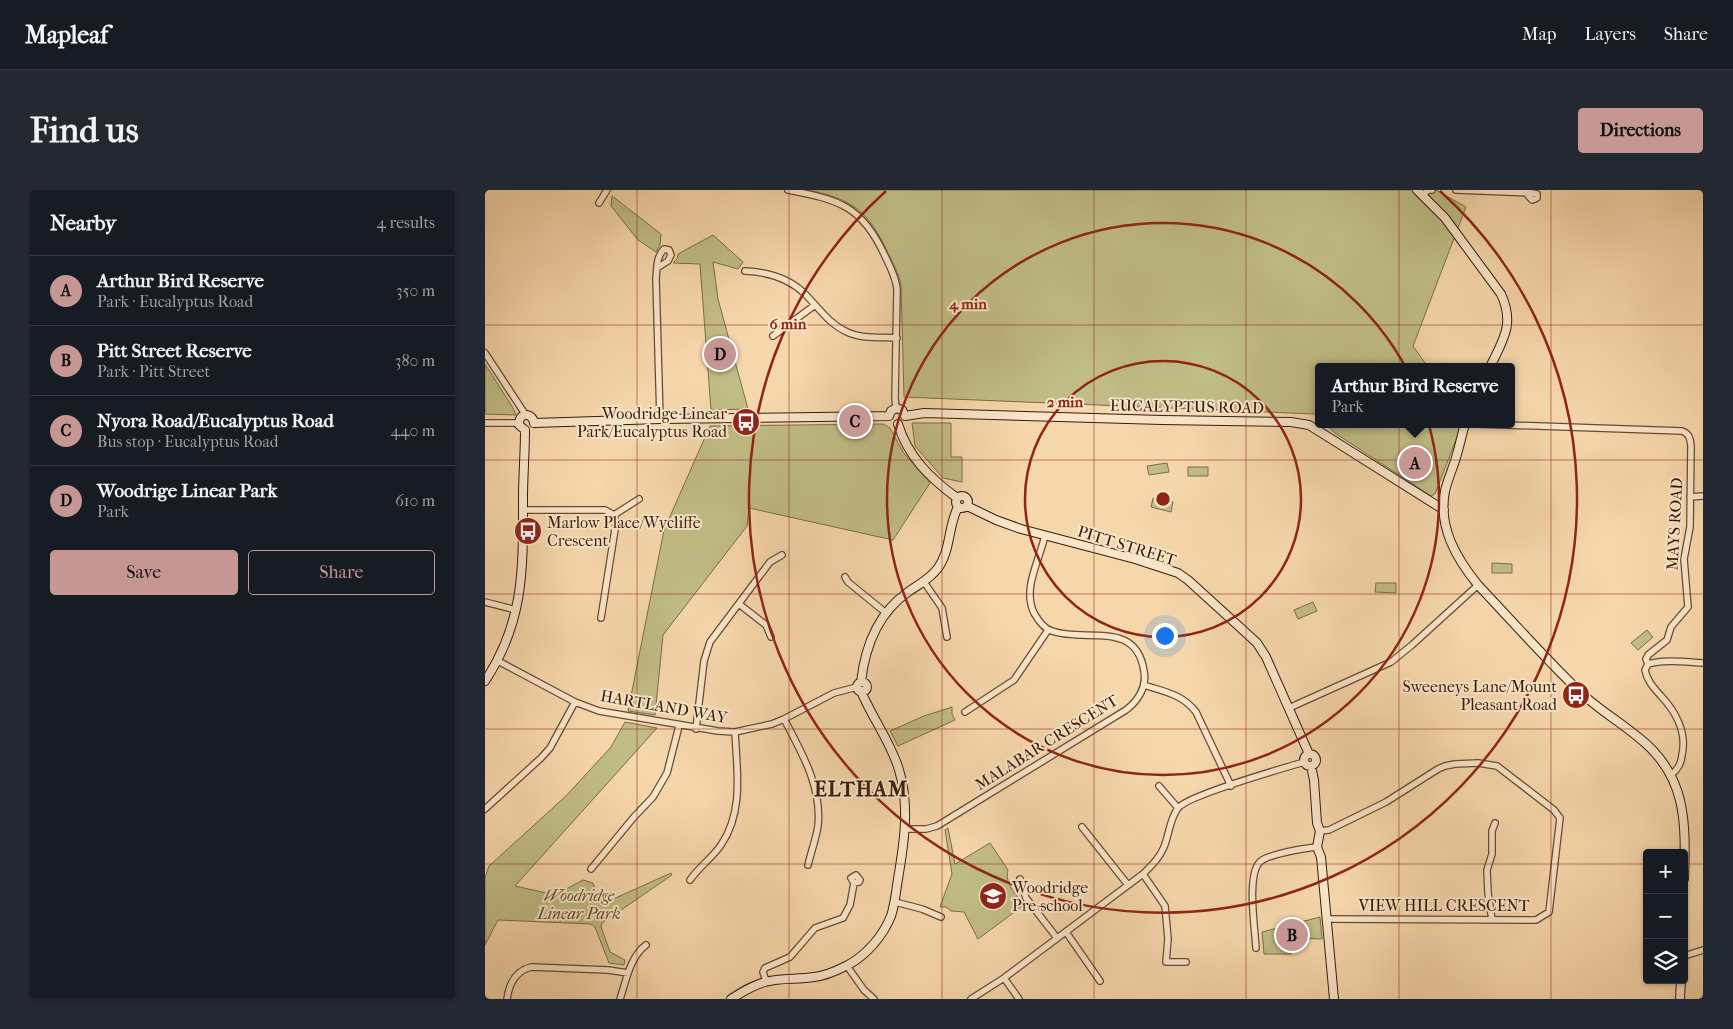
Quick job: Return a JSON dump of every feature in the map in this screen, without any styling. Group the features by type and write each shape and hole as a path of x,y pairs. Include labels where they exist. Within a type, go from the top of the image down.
{"street":[{"path":"599,203 607,190"},
{"path":"788,190 821,196 850,209 873,232 897,282 896,408"},
{"path":"1433,190 1420,193 1445,218 1501,294 1506,304 1508,323 1506,333 1492,363"},
{"path":"1456,190 1526,193"},
{"path":"657,268 660,419"},
{"path":"745,271 761,272 780,277 804,292 835,325 849,333 867,337 897,338"},
{"path":"773,336 815,305"},
{"path":"485,353 525,414 532,416 534,423 532,428 525,430"},
{"path":"896,408 902,410 905,416 903,421 898,424"},
{"path":"889,416 891,411 896,408"},
{"name":"EUCALYPTUS ROAD","path":"905,416 924,413 1291,422 1309,426 1325,435 1444,510"},
{"path":"519,422 520,418 525,414"},
{"path":"534,423 660,419 889,416"},
{"path":"731,999 746,989 766,981 789,978 813,978 847,966 868,950 877,939 888,921 895,902 905,829 905,796 895,756 871,713 862,686 864,664 871,640 886,613 908,591 932,575 943,559 947,550 953,516 958,502 961,495 969,501 967,506 963,508 958,502 936,483 907,449 898,424 893,422 889,416"},
{"path":"485,423 519,422"},
{"path":"519,422 525,430"},
{"name":"MAYS ROAD","path":"1515,425 1682,431 1687,433 1690,439 1690,527 1684,559 1688,607 1671,627 1667,640 1646,659 1648,664"},
{"path":"1464,428 1445,491 1445,526 1455,554 1478,585 1578,691 1647,744 1657,754 1671,775 1681,800 1684,820 1684,849"},
{"path":"485,681 509,636 517,610 522,573 525,430"},
{"path":"1690,497 1703,496"},
{"path":"614,514 639,499"},
{"name":"PITT STREET","path":"967,506 996,520 1163,567 1187,580 1257,643 1266,657 1289,708 1314,780 1317,823 1320,831 1317,847 1321,856 1334,999"},
{"path":"523,510 605,510 614,514"},
{"path":"601,618 616,523 614,514"},
{"path":"1045,535 1030,589 1030,598 1035,615 1048,630 1065,634 1106,635 1120,638 1136,651 1145,673 1144,685 1184,699 1196,712 1231,786"},
{"path":"696,729 707,650 710,642 770,562 782,555"},
{"path":"845,577 847,582 886,613"},
{"path":"924,582 942,608 947,637"},
{"path":"1289,708 1391,662 1412,646 1478,585"},
{"path":"485,602 517,610"},
{"path":"739,604 766,625 771,637"},
{"path":"965,712 1014,680 1048,630"},
{"name":"HARTLAND WAY","path":"497,661 575,702 599,711 696,729 735,732 760,728 784,719 835,693 862,686"},
{"path":"1671,775 1678,769 1681,760 1683,750 1682,732 1676,716 1666,701 1646,678 1645,670 1648,664 1669,661 1703,663"},
{"name":"MALABAR CRESCENT","path":"905,829 926,829 937,826 1126,710 1133,704 1144,685"},
{"path":"485,809 550,748 575,702"},
{"path":"784,719 804,757 812,777 817,798 818,827 808,865"},
{"path":"591,870 653,796 667,773 679,726"},
{"path":"690,880 695,872 720,846 732,822 737,794 735,732"},
{"path":"971,999 1004,978 1143,874 1156,861 1164,847 1178,808 1189,800 1308,761"},
{"name":"VIEW HILL CRESCENT","path":"1320,831 1329,830 1386,802 1445,766 1478,763 1497,766 1554,810 1560,818 1549,912 1536,920 1326,919"},
{"path":"1159,786 1178,808"},
{"path":"1492,920 1487,870 1492,854 1492,832 1495,823"},
{"path":"1082,827 1128,885"},
{"path":"1255,948 1252,879 1256,866 1265,858 1317,847"},
{"path":"1143,874 1165,906 1169,939 1166,962 1186,962"},
{"path":"1020,879 1026,898 1057,938"},
{"path":"766,981 763,972 765,968 790,957 815,928 843,918 850,905 854,883"},
{"path":"895,902 922,909 941,917"},
{"path":"1066,932 1100,981"},
{"path":"620,999 635,956 646,945"},
{"path":"1688,955 1703,950"},
{"path":"847,966 864,990 875,999"},
{"path":"507,999 512,980 528,967 608,970 628,973"},
{"path":"1004,978 1019,999"},
{"path":"1681,984 1681,999"}],"green space":[{"path":"808,190 1436,190 1466,207 1413,346 1425,363 1315,363 1315,414 904,397 901,285 899,277 881,239 866,217 848,203"},
{"path":"612,196 661,234 660,245 656,252 638,240 611,206"},
{"path":"713,235 743,262 738,269 713,262 718,299 748,409 711,410 700,264 673,263 677,259 678,254"},
{"path":"485,364 513,408 516,415 485,414"},
{"path":"912,423 951,423 951,457 962,457 962,482 943,478 915,446"},
{"path":"883,424 890,428 903,452 930,483 893,540 749,508 747,526 663,635 655,715 628,711 664,530 710,426"},
{"path":"1330,428 1460,428 1435,494 1431,496"},
{"path":"1167,463 1169,472 1149,475 1147,466"},
{"path":"1188,467 1208,467 1208,476 1188,476"},
{"path":"1153,498 1173,502 1171,512 1151,507"},
{"path":"1492,563 1512,564 1512,573 1492,573"},
{"path":"1376,583 1396,583 1396,593 1375,592"},
{"path":"1313,602 1317,611 1298,619 1294,610"},
{"path":"1647,630 1653,637 1638,650 1631,643"},
{"path":"952,707 952,714 955,720 898,746 890,731 924,716"},
{"name":"Woodridge Linear Park","path":"625,722 657,728 515,886 555,895 583,880 593,883 600,905 671,873 672,875 602,923 601,927 610,952 625,960 624,965 609,963 595,927 591,924 498,920 485,945 485,877 489,866 566,796 611,747"},
{"path":"948,828 955,864 990,843 1008,870 1009,885 1024,905 978,939 964,912 951,911 946,907 940,907 952,874 945,830"},
{"path":"1320,917 1322,939 1291,938 1291,954 1264,954 1262,932"}],"place":[{"name":"Woodrige Linear Park","path":"720,354"},
{"name":"Nyora Road/Eucalyptus Road","path":"855,421"},
{"name":"Woodridge Linear Park/Eucalyptus Road","path":"746,422"},
{"name":"Arthur Bird Reserve","path":"1415,463"},
{"name":"Marlow Place/Wycliffe Crescent","path":"528,531"},
{"name":"Sweeneys Lane/Mount Pleasant Road","path":"1576,695"},
{"name":"Woodridge Pre-school","path":"993,896"},
{"name":"Pitt Street Reserve","path":"1292,935"}],"district":[{"name":"ELTHAM","path":"861,789"}]}
